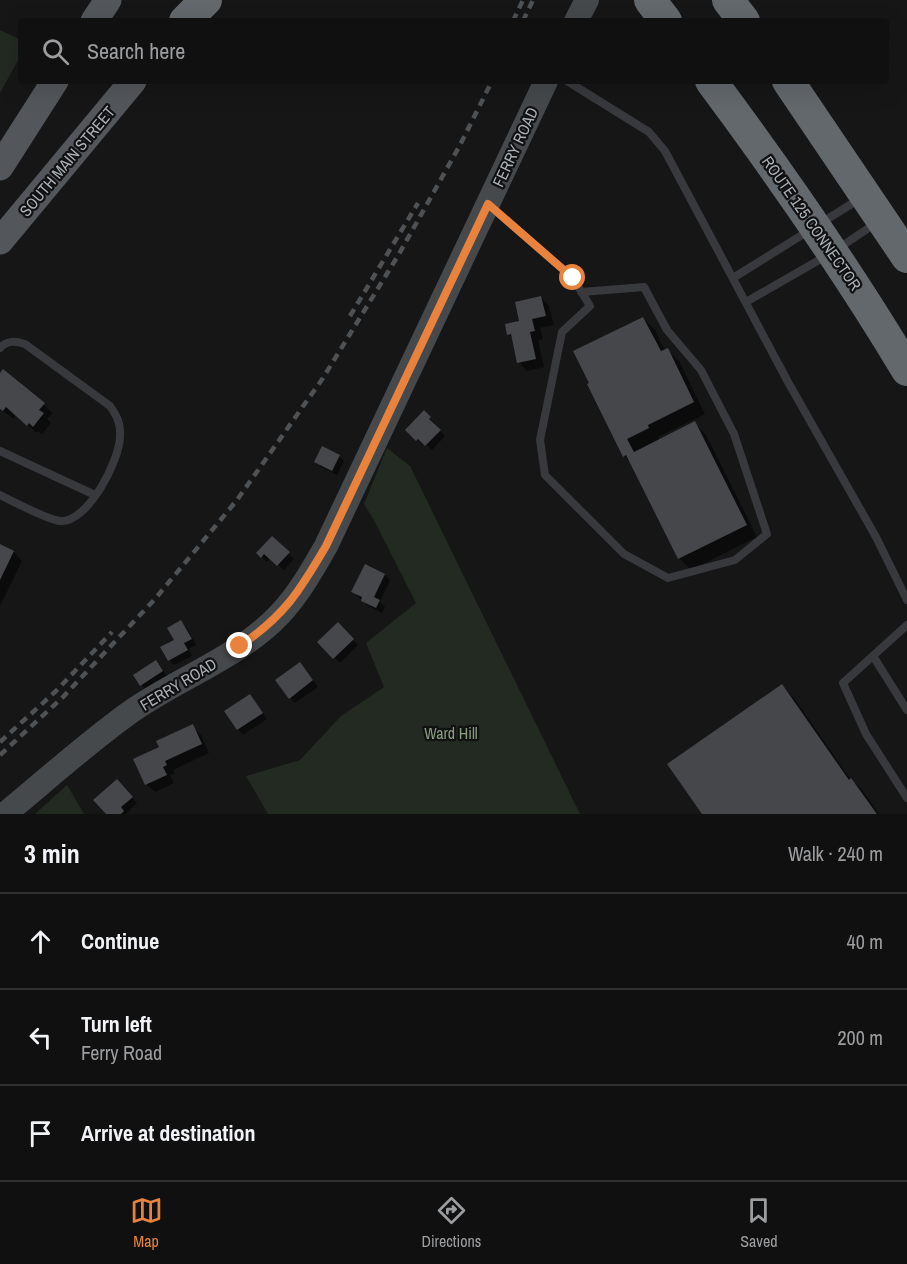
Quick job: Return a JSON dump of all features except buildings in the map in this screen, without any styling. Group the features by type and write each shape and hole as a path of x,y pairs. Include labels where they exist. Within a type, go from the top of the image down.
{"highway":[{"path":"188,18 206,0"},
{"path":"650,0 664,18"},
{"path":"728,0 742,18"},
{"name":"ROUTE 125 CONNECTOR","path":"713,84 816,226 907,370"},
{"path":"790,84 907,257"}],"main road":[{"path":"96,18 108,0"},
{"path":"182,18 196,0"},
{"path":"0,167 53,84"},
{"name":"SOUTH MAIN STREET","path":"0,242 131,84"}],"street":[{"path":"578,18 587,0"},
{"name":"FERRY ROAD","path":"5,814 129,713 167,687 206,669 258,633 279,615 299,591 326,546 545,84"}],"lane":[{"path":"572,84 649,132 659,145 682,182 788,382 876,537 907,600"},
{"path":"488,204 573,278 590,306 562,332 540,440 546,475 624,554 668,578 735,560 767,534 734,434 701,370 667,330 644,287 581,291"},
{"path":"733,278 816,226 875,207"},
{"path":"746,302 833,252 875,207"},
{"path":"0,348 8,342 17,341 25,344 110,406 119,420 120,437 117,454 110,471 80,514 71,519 60,521 0,495"},
{"path":"0,451 95,495"},
{"path":"907,625 843,683 866,734 907,798"},
{"path":"873,656 907,710"}],"green space":[{"path":"0,30 18,39 18,60 0,93"},
{"name":"Ward Hill","path":"387,448 410,466 580,814 268,814 246,776 300,760 341,716 384,687 366,643 416,603 364,504"},
{"path":"67,785 84,814 35,814"}],"railway":[{"path":"514,18 523,0"},
{"path":"524,18 533,0"},
{"path":"0,755 63,697 155,599 237,500 323,378 399,254 459,147 490,84"},
{"path":"350,316 418,203"},
{"path":"0,742 56,691 112,632"}],"route":[{"path":"240,646 279,615 299,591 326,546 488,204 573,278"}]}
